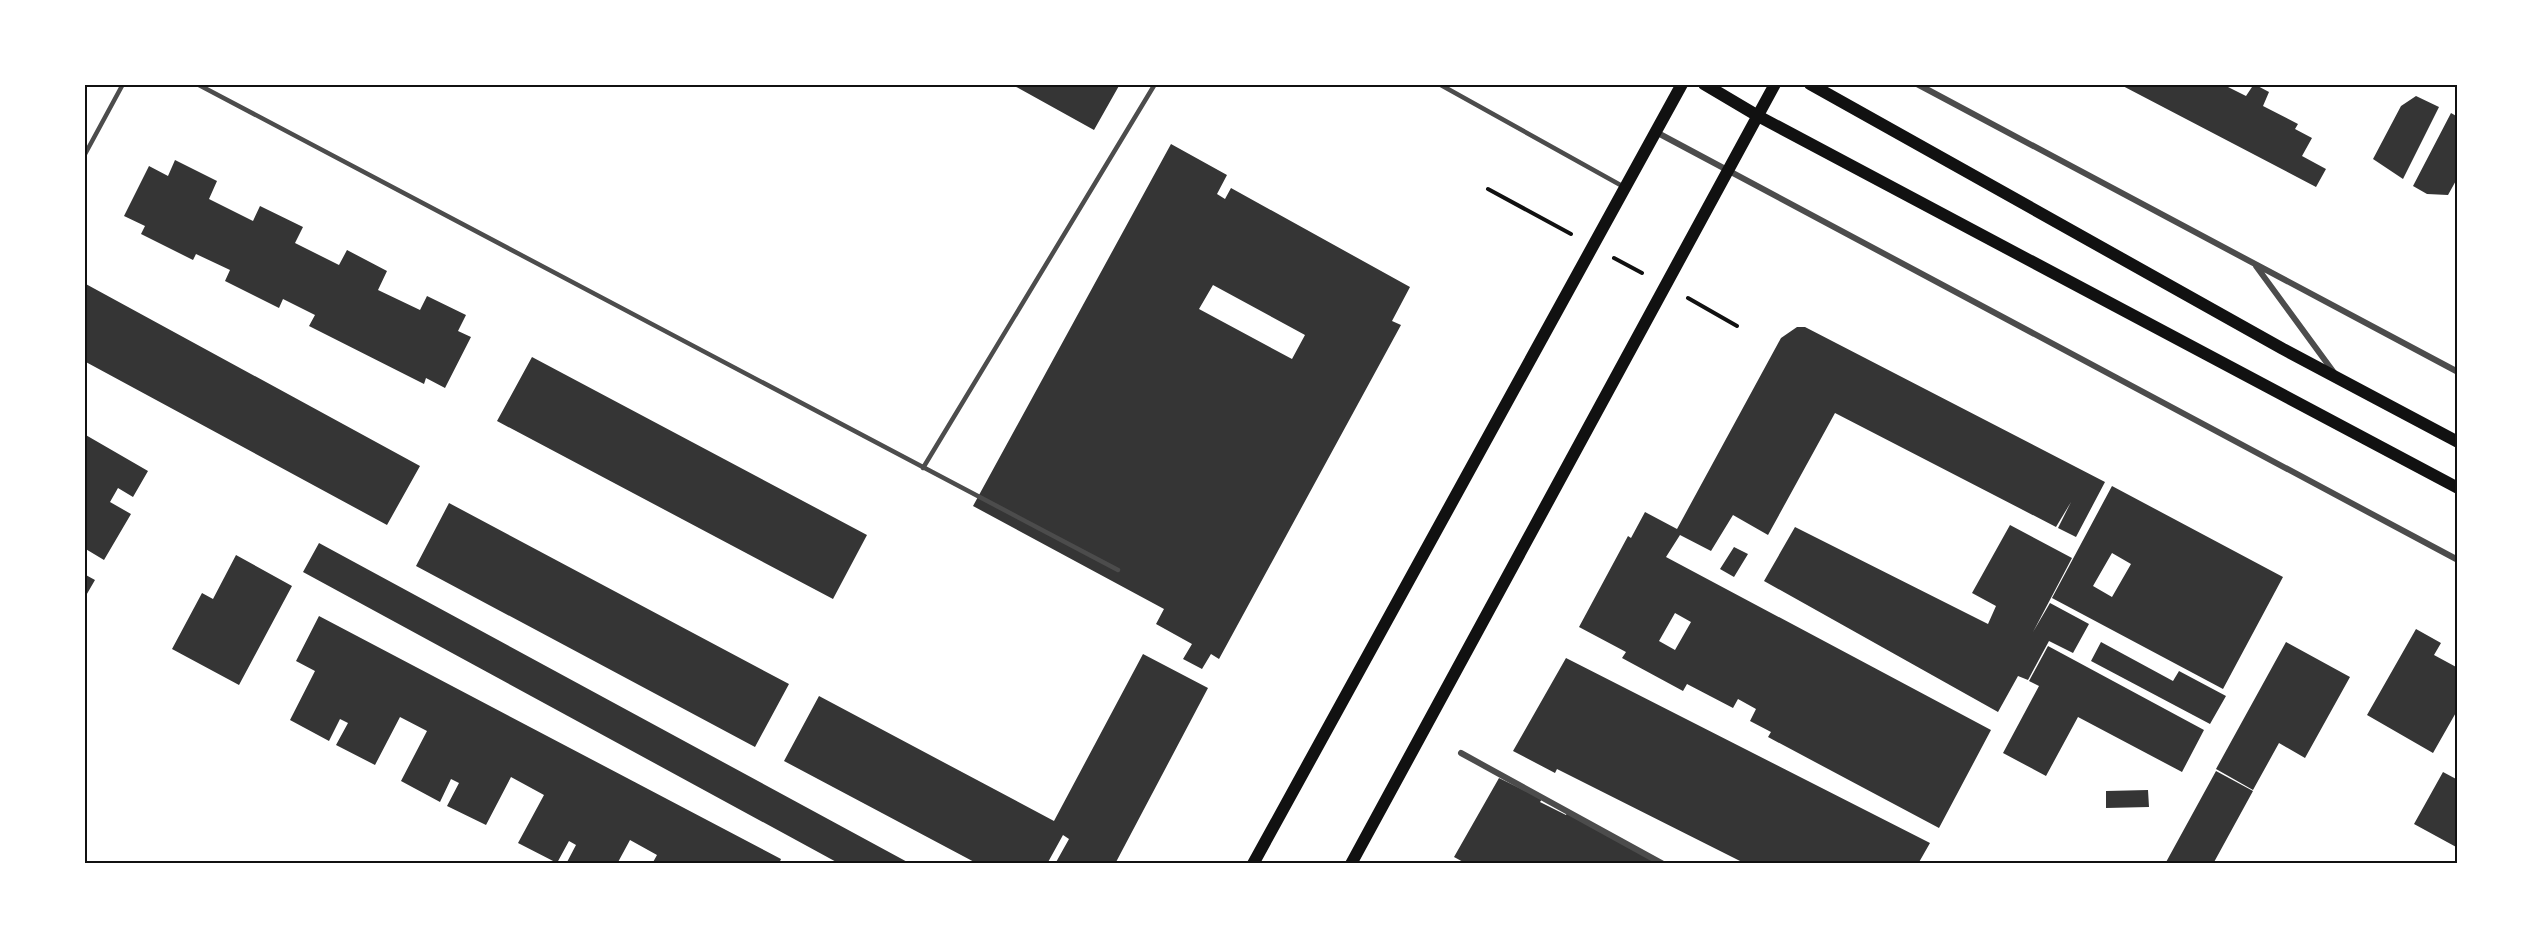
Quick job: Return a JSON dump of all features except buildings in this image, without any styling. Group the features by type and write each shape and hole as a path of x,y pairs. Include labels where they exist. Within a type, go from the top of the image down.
{"main road":[{"path":"1253,864 1682,84"},
{"path":"1704,84 1758,116 2458,488"},
{"path":"1351,864 1775,84"},
{"path":"1810,84 2339,379 2458,442"}],"street":[{"path":"1917,84 2458,372"},
{"path":"1656,132 2458,560"},
{"path":"2254,264 2339,379"},
{"path":"1461,753 1663,864"}],"lane":[{"path":"84,156 123,84"},
{"path":"196,84 1118,570"},
{"path":"923,468 1155,84"},
{"path":"1439,84 1624,187"}]}
